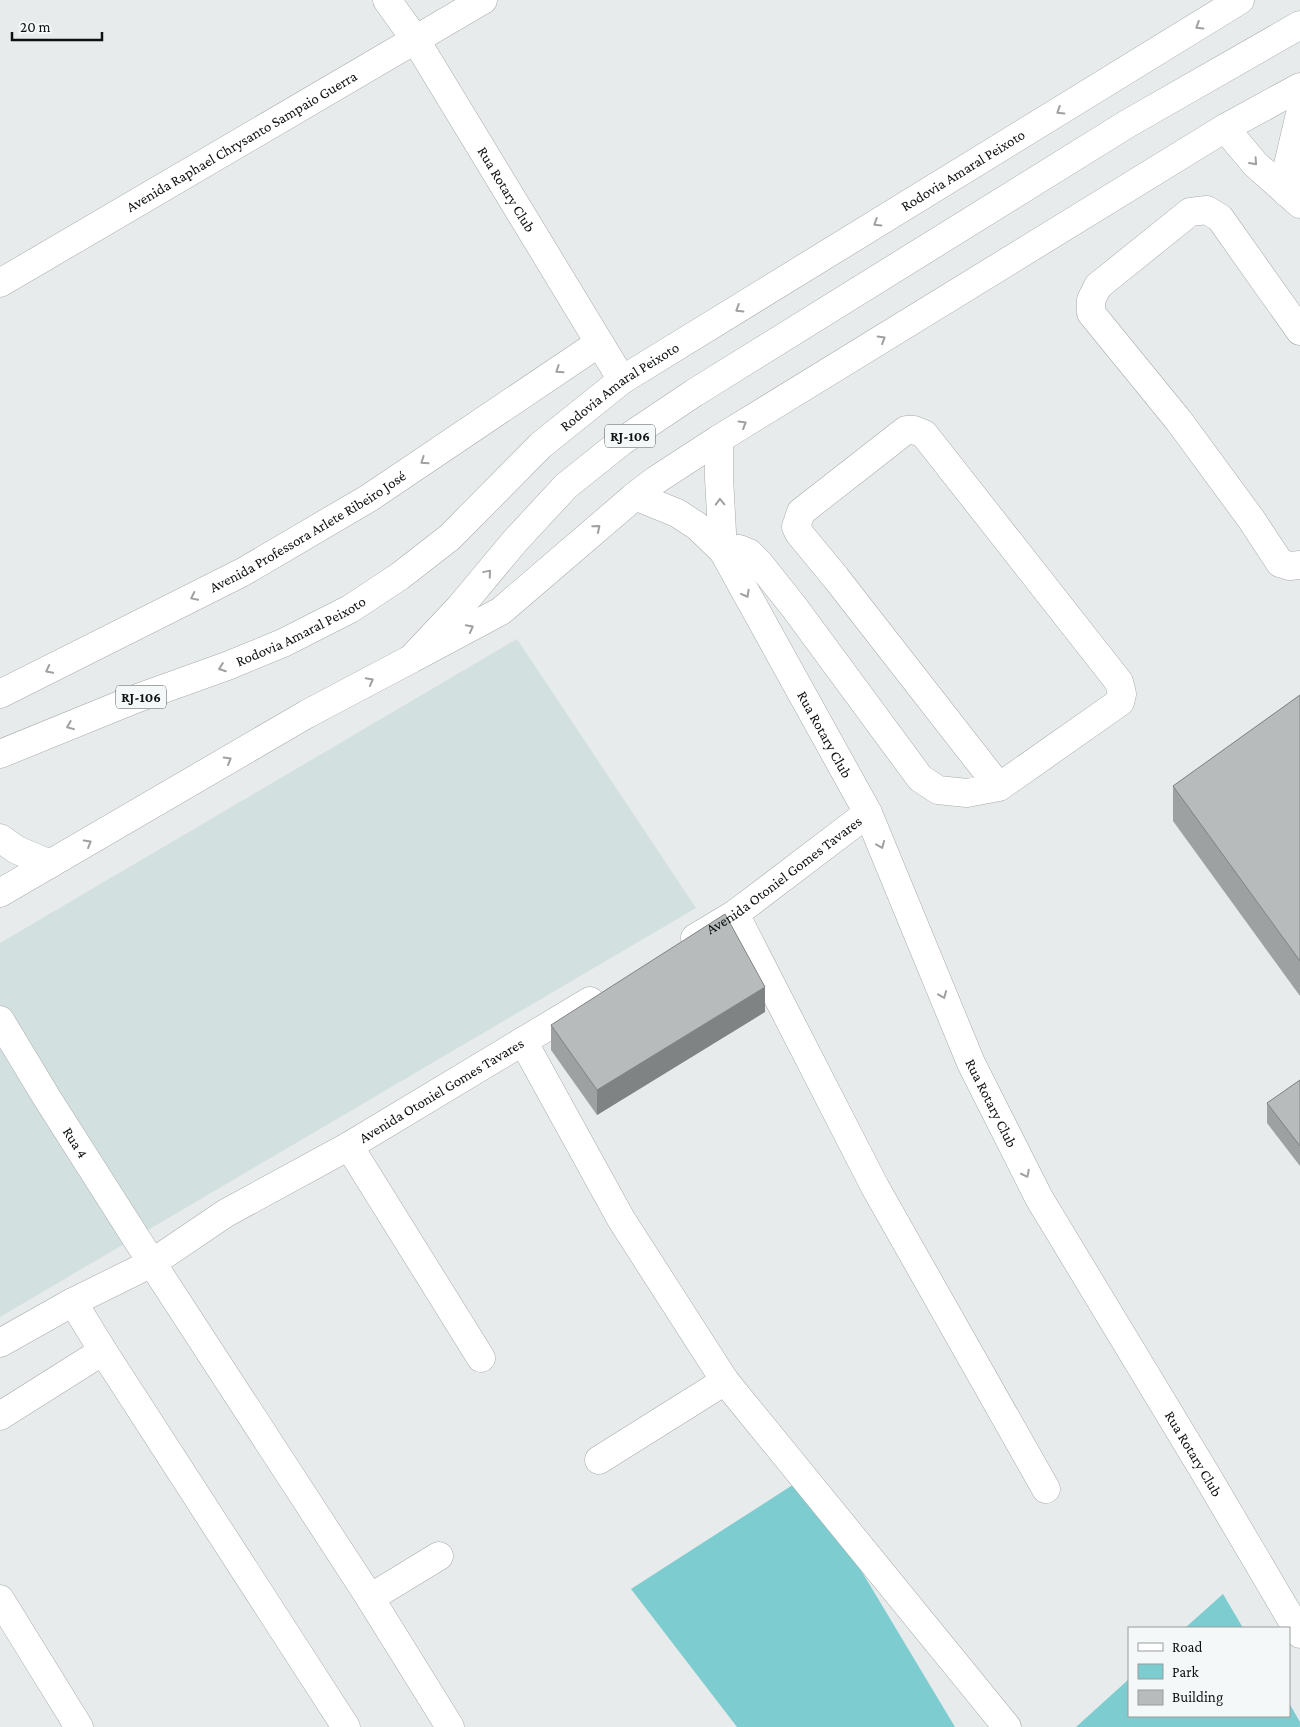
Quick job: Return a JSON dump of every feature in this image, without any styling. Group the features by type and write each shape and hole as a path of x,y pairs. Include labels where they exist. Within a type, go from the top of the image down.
{"main road":[{"name":"Rua Rotary Club","path":"387,0 415,40 622,380"},
{"name":"Avenida Raphael Chrysanto Sampaio Guerra","path":"0,283 483,0"},
{"name":"Rodovia Amaral Peixoto","path":"0,754 135,699 227,666 283,643 350,609 400,576 450,537 541,445 622,380 1240,0"},
{"name":"RJ-106","path":"411,659 460,607 515,541 566,486 621,442 694,393 1119,130 1300,25"},
{"name":"RJ-106","path":"0,893 307,714 501,611 656,480 719,439 1226,128 1300,87"},
{"path":"1297,202 1288,165 1300,114"},
{"path":"1226,128 1255,164 1297,202"},
{"path":"1300,331 1220,218 1207,210 1190,212 1098,286 1091,300 1091,313 1179,422 1251,519 1280,563 1290,566 1300,565"},
{"name":"Avenida Professora Arlete Ribeiro José","path":"0,694 243,572 369,498 599,343"},
{"path":"723,551 739,549 749,552 759,563 794,607 920,778 938,790 967,793 1000,786 1120,702 1122,694 1119,682 924,434 914,430 906,430 801,512 796,527 1000,786"},
{"name":"Rua Rotary Club","path":"719,439 723,551"},
{"name":"Rua Rotary Club","path":"635,496 677,512 697,526 723,551 868,812 970,1063 1039,1198 1300,1634"},
{"name":"Avenida Otoniel Gomes Tavares","path":"676,950 735,914 868,812"},
{"path":"0,838 17,850 50,864"},
{"path":"735,914 875,1187 1046,1489"},
{"name":"Avenida Otoniel Gomes Tavares","path":"0,1343 73,1302 152,1263 226,1214 349,1146 608,990"},
{"name":"Rua 4","path":"0,1020 47,1098 152,1263 370,1598 450,1727"},
{"path":"524,1041 621,1218 725,1381 1007,1727"},
{"path":"349,1146 481,1358"},
{"path":"73,1302 346,1727"},
{"path":"0,1416 103,1351"},
{"path":"599,1460 725,1381"},
{"path":"370,1598 439,1556"},
{"path":"0,1599 79,1727"}],"shaded area":[{"path":"517,639 696,908 0,1317 0,943"}],"green space":[{"path":"805,1477 955,1727 737,1727 631,1589"},
{"path":"1223,1594 1242,1627 1186,1627"},
{"path":"1128,1680 1128,1717 1290,1717 1290,1705 1300,1722 1300,1727 1076,1727"}],"building":[{"path":"1300,695 1300,961 1173,786"},
{"path":"725,914 765,987 597,1090 551,1025"},
{"path":"1300,1080 1300,1146 1267,1103"}]}
